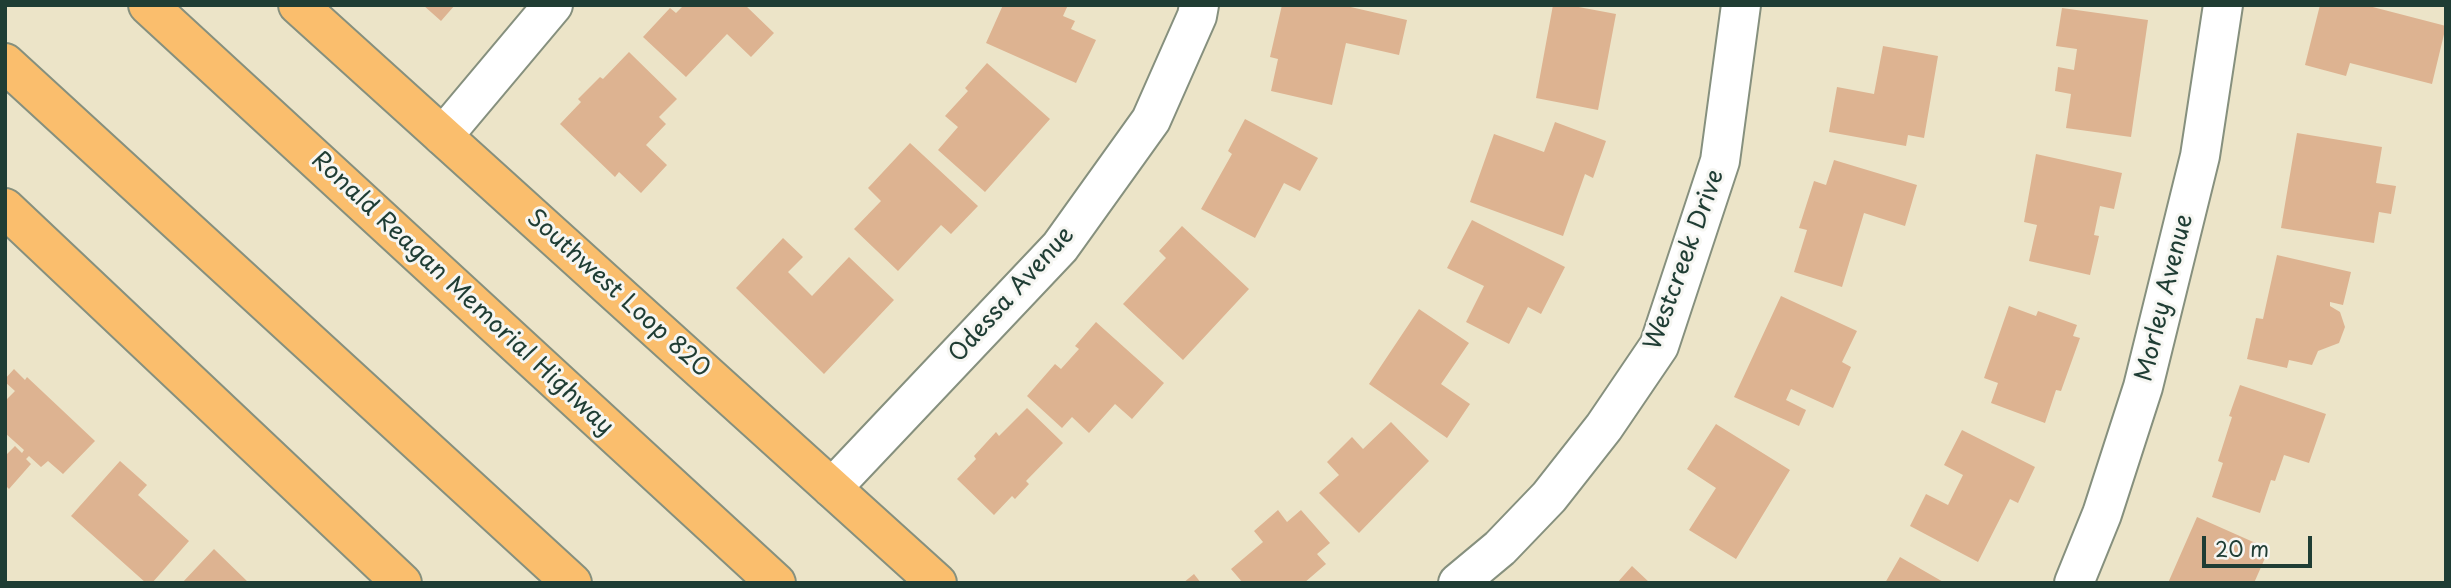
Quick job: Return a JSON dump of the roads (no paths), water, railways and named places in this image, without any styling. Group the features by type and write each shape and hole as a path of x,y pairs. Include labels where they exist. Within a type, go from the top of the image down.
{"main road":[{"name":"Ronald Reagan Memorial Highway","path":"148,5 776,583"},
{"name":"Southwest Loop 820","path":"298,5 937,583"},
{"path":"5,63 572,583"},
{"path":"5,208 402,583"}],"street":[{"path":"443,136 553,5"},
{"name":"Odessa Avenue","path":"832,488 1060,247 1151,120 1198,16 1199,5"},
{"name":"Westcreek Drive","path":"1458,583 1500,548 1549,498 1604,427 1659,346 1720,161 1741,5"},
{"name":"Morley Avenue","path":"2074,583 2102,514 2143,387 2200,156 2223,5"},
{"name":"Westcreek Drive","path":"1479,583 1500,548"}]}
